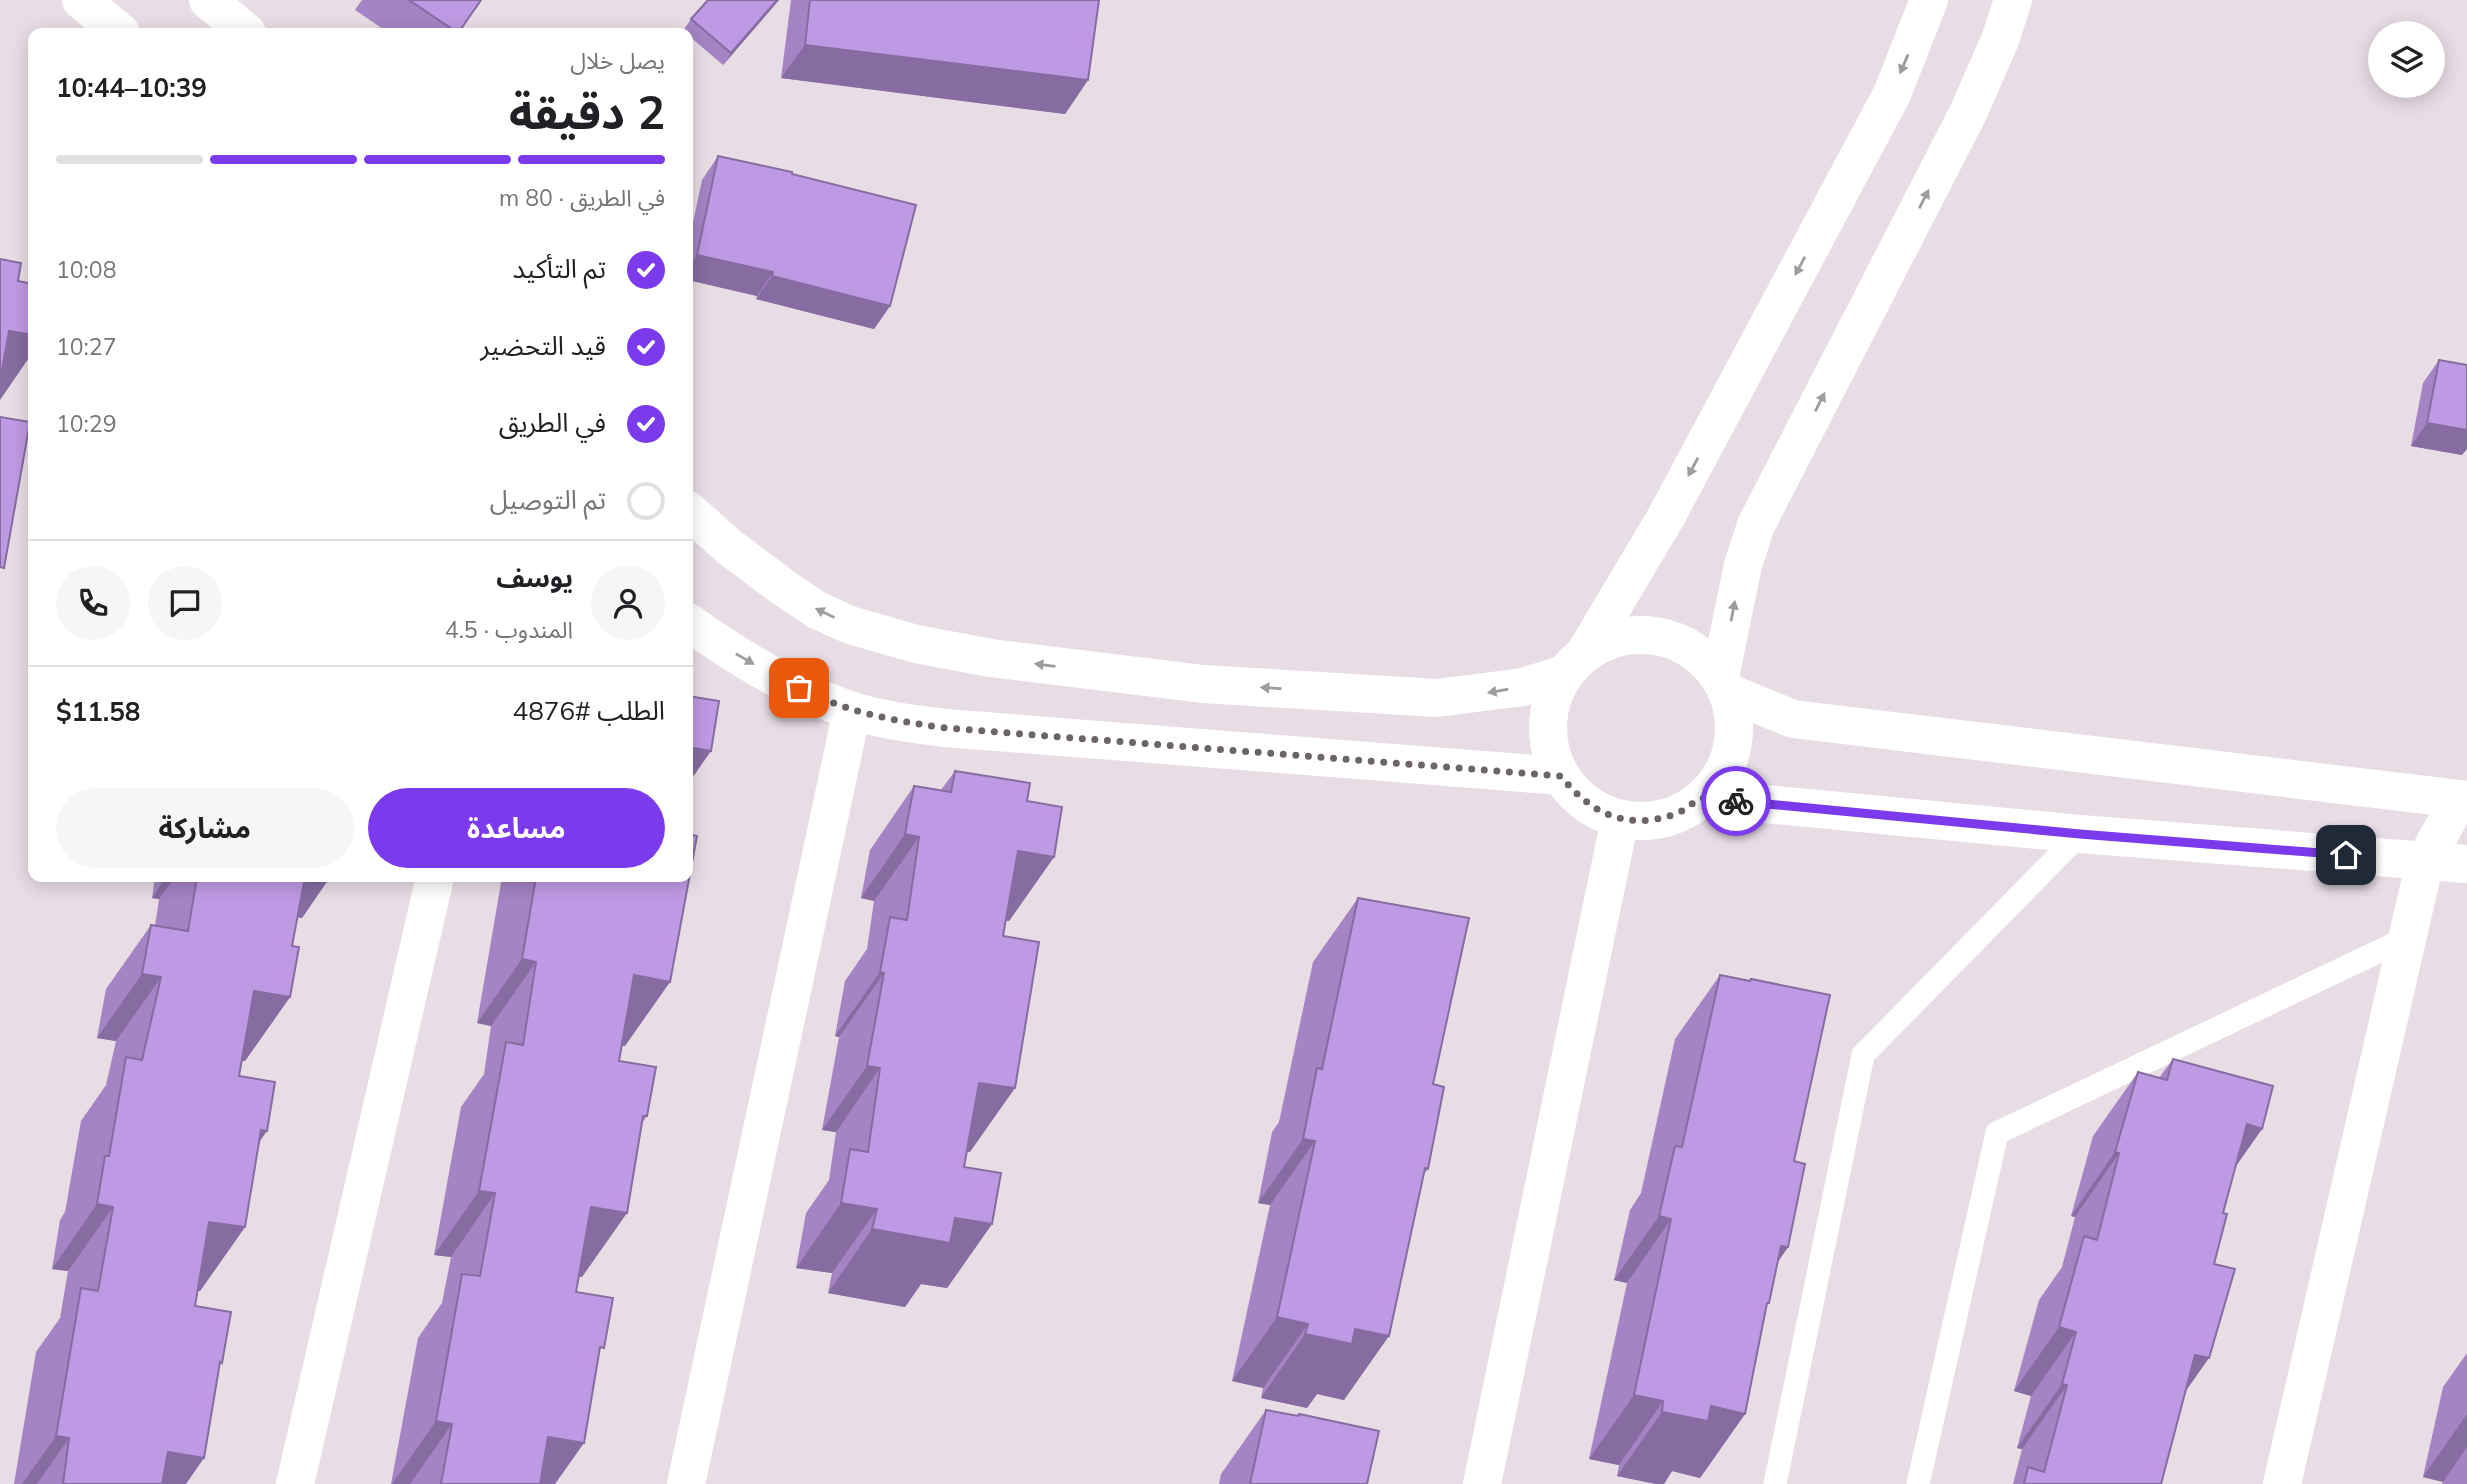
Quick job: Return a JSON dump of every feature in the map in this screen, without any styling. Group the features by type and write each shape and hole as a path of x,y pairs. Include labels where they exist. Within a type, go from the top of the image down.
{"street":[{"path":"81,0 115,28"},
{"path":"208,0 241,28"},
{"path":"693,514 728,546 817,610 850,625 916,644 991,658 1203,684 1437,698 1523,687 1575,664 1612,639 1643,635 1672,640 1699,655 1723,685 1734,720 1732,748 1721,776 1703,798 1678,813 1649,821 1620,819 1597,810 1576,795 1561,776 1549,743 1550,708 1575,664 1666,517 1885,106 1929,0"},
{"path":"1723,685 1743,565 1756,524 1968,113 2000,40 2013,0"},
{"path":"693,625 780,678 819,698 852,711 902,722 946,728 1561,776"},
{"path":"1723,685 1793,719 2463,800 2425,861 2282,1484"},
{"path":"686,1484 852,711"},
{"path":"1703,798 2080,834 2467,864"},
{"path":"1482,1484 1620,819"},
{"path":"295,1484 434,882"}],"lane":[{"path":"1775,1484 1863,1055 2080,834"},
{"path":"1918,1484 1997,1133 2407,938"}],"building":[{"path":"409,0 481,0 461,28 451,28"},
{"path":"708,0 777,0 731,53 691,19"},
{"path":"810,0 1099,0 1088,80 805,45"},
{"path":"718,156 792,172 916,205 890,306 772,276 773,272 697,255"},
{"path":"0,259 21,263 18,281 28,283 28,334 9,331 0,381"},
{"path":"2439,360 2467,365 2467,430 2427,423"},
{"path":"0,417 28,422 28,433 4,568 0,567"},
{"path":"693,697 719,701 711,751 693,748"},
{"path":"955,771 1030,783 1027,801 1062,807 1054,857 1018,851 1003,936 1039,942 1015,1088 979,1083 964,1167 1001,1173 992,1224 955,1218 950,1243 872,1229 877,1209 841,1203 850,1149 868,1152 880,1068 867,1066 884,973 880,972 890,917 907,920 919,837 905,834 914,786 951,792"},
{"path":"693,835 697,836 693,858"},
{"path":"196,882 304,882 292,946 299,947 290,997 254,991 239,1076 275,1082 267,1131 261,1130 245,1227 209,1222 195,1306 231,1312 204,1458 168,1452 162,1484 63,1484 69,1438 56,1436 81,1288 98,1291 113,1207 97,1204 105,1156 109,1156 126,1057 142,1060 161,977 142,974 151,925 188,931"},
{"path":"535,882 688,882 670,982 634,975 619,1061 656,1067 647,1116 643,1116 627,1213 591,1207 576,1292 613,1298 604,1348 600,1347 584,1443 548,1437 540,1484 441,1484 452,1424 436,1421 462,1274 480,1276 495,1193 479,1191 506,1042 523,1045 536,962 522,959"},
{"path":"1358,898 1469,918 1433,1084 1444,1087 1389,1336 1355,1329 1352,1344 1305,1334 1308,1324 1277,1317 1315,1141 1303,1139 1317,1068 1322,1069"},
{"path":"1720,975 1830,995 1794,1161 1805,1164 1788,1247 1781,1246 1767,1303 1745,1414 1711,1406 1708,1421 1662,1412 1663,1401 1634,1395 1671,1219 1659,1216 1675,1146 1682,1147"},
{"path":"2173,1059 2273,1086 2262,1129 2247,1124 2223,1213 2227,1214 2214,1264 2235,1269 2209,1358 2195,1355 2161,1484 2024,1484 2028,1467 2044,1472 2067,1385 2062,1384 2076,1332 2059,1327 2084,1236 2097,1240 2119,1153 2115,1152 2138,1072 2167,1080"},
{"path":"1266,1410 1379,1431 1367,1484 1250,1484"}],"way so far":[{"path":"799,688 852,711 946,728 1561,776 1576,795 1597,810 1620,819 1649,821 1678,813 1703,798 1736,801"}],"route":[{"path":"1736,801 2080,834 2346,855"}]}
